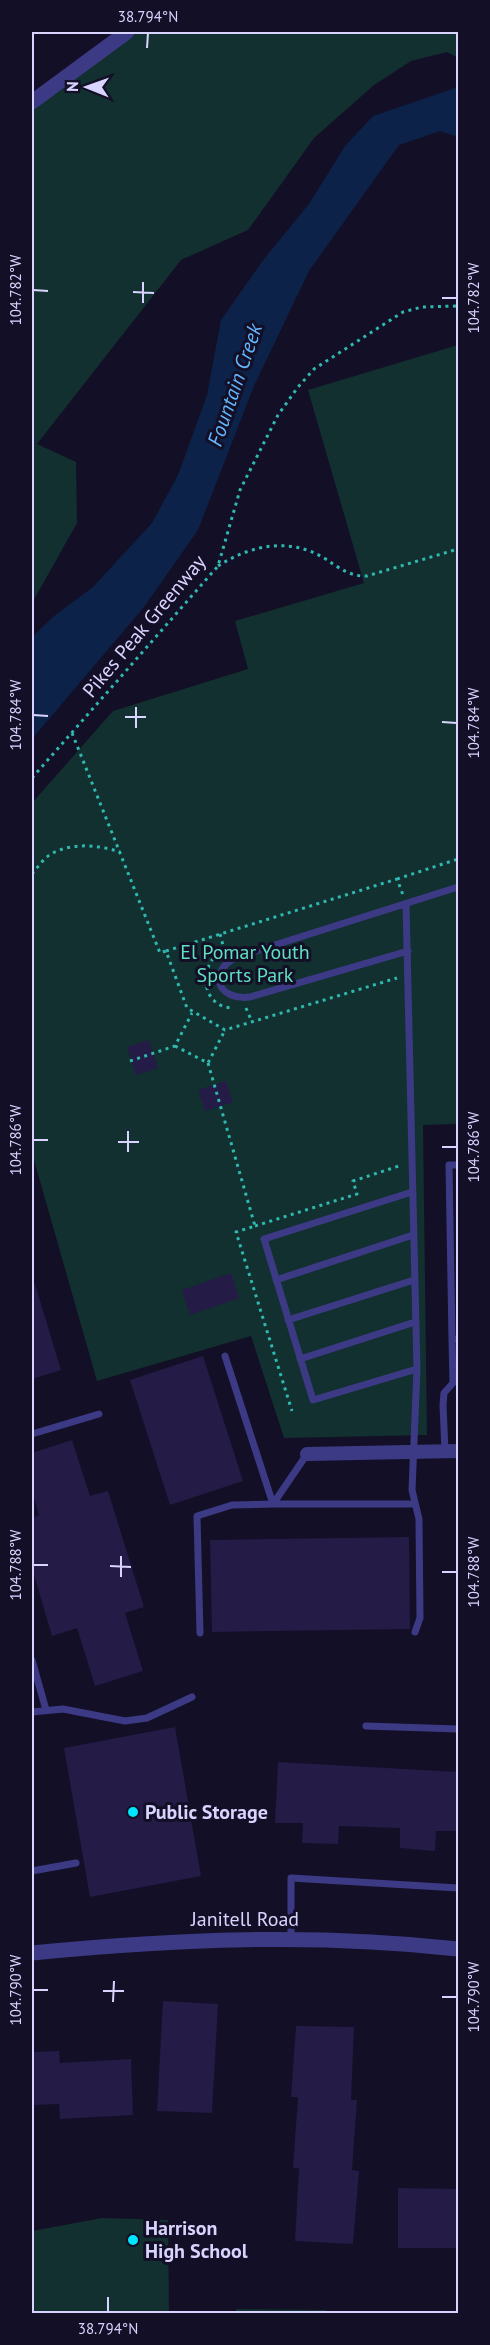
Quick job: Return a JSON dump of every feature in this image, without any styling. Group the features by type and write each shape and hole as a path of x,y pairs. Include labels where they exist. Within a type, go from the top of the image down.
{"street":[{"path":"32,102 127,32"},
{"path":"307,1454 452,1451"},
{"name":"Janitell Road","path":"32,1953 160,1941 291,1940 459,1949"}],"lane":[{"path":"408,951 250,997 232,997 224,993 220,986 219,977 223,968 228,961 237,957 459,887"},
{"path":"406,904 417,1369 412,1490 419,1519 420,1618 414,1632"},
{"path":"452,1451 443,1405 444,1393 453,1383 455,1340 449,1165 459,1165"},
{"path":"412,1192 264,1239 313,1400 417,1369"},
{"path":"276,1280 413,1235"},
{"path":"288,1320 414,1280"},
{"path":"300,1359 415,1322"},
{"path":"225,1356 273,1504"},
{"path":"32,1434 99,1414"},
{"path":"273,1504 307,1454"},
{"path":"200,1633 197,1516 232,1505 415,1504"},
{"path":"32,1666 46,1710"},
{"path":"32,1712 63,1709 125,1721 147,1718 192,1697"},
{"path":"366,1726 459,1729"},
{"path":"32,1871 76,1863"},
{"path":"291,1940 291,1878 459,1888"}],"path":[{"name":"Pikes Peak Greenway","path":"32,778 218,566 240,490 278,414 314,369 403,312 422,307 459,306"},
{"path":"218,566 245,550 292,546 306,549 356,577 367,576 459,549"},
{"path":"72,733 160,953 459,859"},
{"path":"32,874 50,854 69,847 103,846 120,852"},
{"path":"397,879 406,904"},
{"path":"166,951 187,1008 192,1013 225,1030 408,975"},
{"path":"130,1061 175,1046 192,1013"},
{"path":"225,1030 208,1064 255,1226"},
{"path":"175,1046 208,1064"},
{"path":"292,1411 236,1232 357,1194 353,1181 411,1162"}],"green space":[{"path":"135,32 458,32 458,58 447,52 411,61 374,85 314,138 248,230 181,260 37,444 76,462 77,523 32,603 32,110"},
{"name":"El Pomar Youth Sports Park","path":"458,345 458,1124 423,1125 427,1435 284,1438 251,1336 97,1381 32,1153 32,803 113,711 248,669 235,621 364,583 308,390"},
{"path":"102,2218 168,2220 169,2313 32,2313 32,2231"},
{"path":"236,2309 326,2310 326,2313 236,2314"}],"water":[{"name":"Fountain Creek","path":"458,87 458,137 440,131 399,145 309,271 254,386 198,530 144,607 32,739 32,637 54,616 93,587 152,523 178,475 207,395 221,320 264,259 309,204 345,146 373,116"}],"building":[{"path":"149,1040 158,1068 136,1075 127,1047"},
{"path":"226,1081 233,1102 205,1111 198,1090"},
{"path":"231,1273 239,1298 190,1315 182,1290"},
{"path":"35,1284 61,1370 32,1379 32,1285"},
{"path":"203,1356 243,1481 170,1505 130,1380"},
{"path":"72,1440 90,1496 108,1491 144,1607 125,1613 143,1671 95,1686 77,1628 52,1636 32,1568 32,1518 39,1515 32,1491 32,1453"},
{"path":"409,1537 410,1629 212,1632 210,1540"},
{"name":"Public Storage","path":"175,1727 201,1876 90,1897 64,1748"},
{"path":"278,1762 459,1772 459,1831 436,1831 435,1851 400,1848 400,1828 339,1826 338,1844 302,1843 303,1823 275,1823"},
{"path":"163,2001 218,2004 212,2113 157,2111"},
{"path":"296,2026 354,2027 351,2100 357,2100 352,2170 359,2171 353,2244 295,2241 299,2168 293,2168 298,2097 291,2097"},
{"path":"59,2051 60,2063 131,2059 133,2115 60,2119 59,2104 32,2105 32,2052"},
{"path":"398,2188 459,2189 459,2248 398,2248"}],"place":[{"name":"Public Storage","path":"133,1812"},
{"name":"Harrison High School","path":"133,2240"}]}
